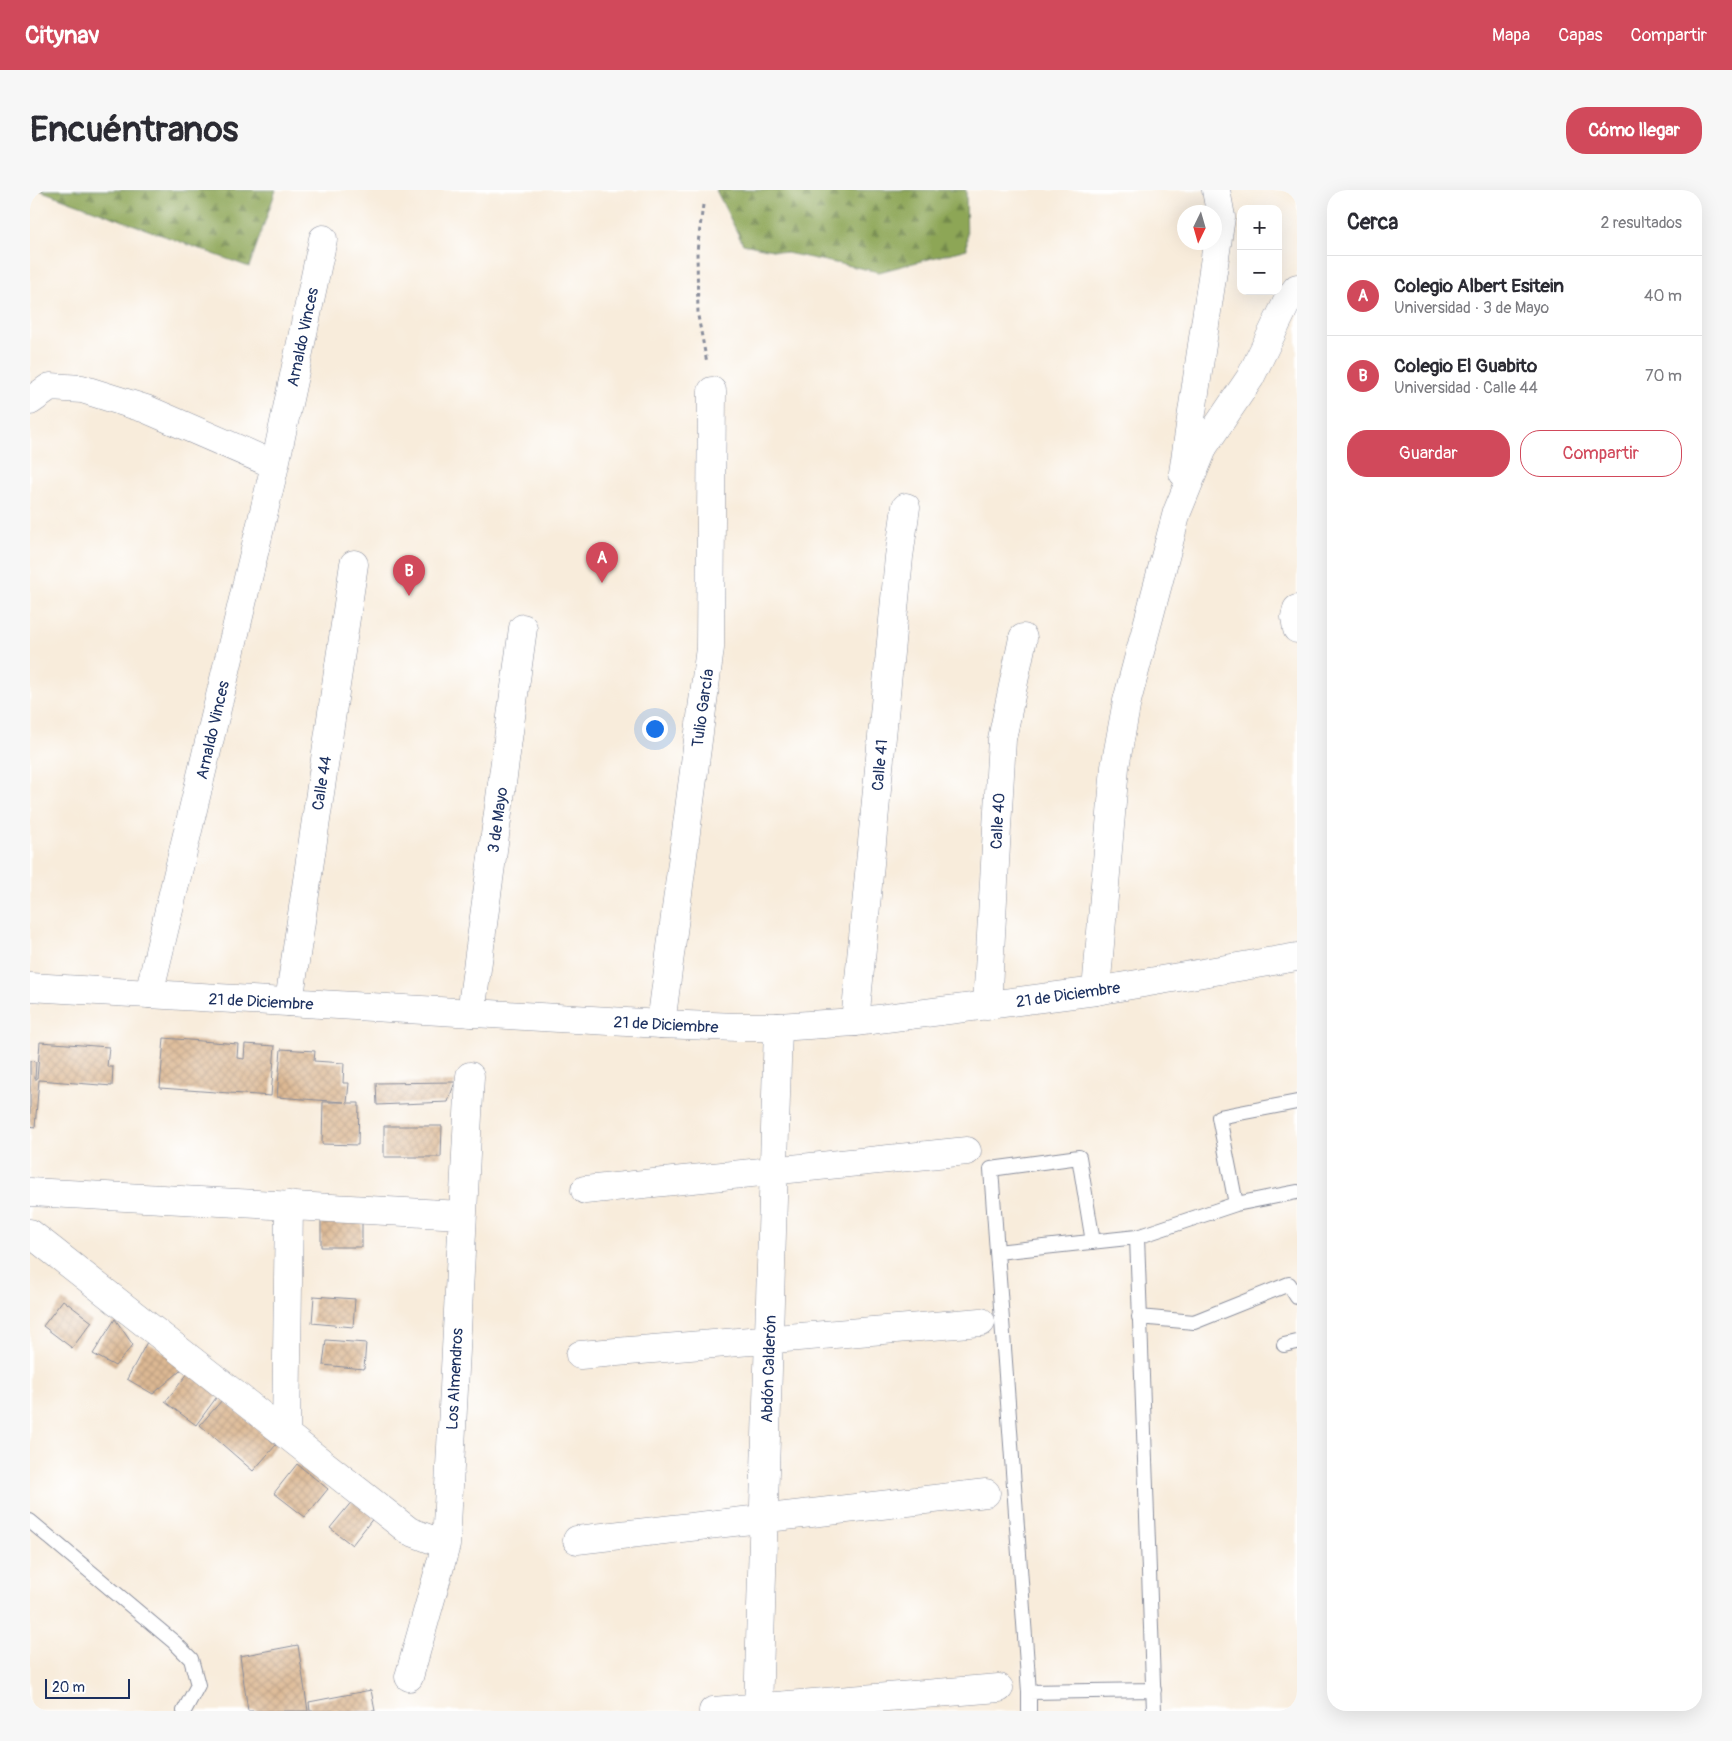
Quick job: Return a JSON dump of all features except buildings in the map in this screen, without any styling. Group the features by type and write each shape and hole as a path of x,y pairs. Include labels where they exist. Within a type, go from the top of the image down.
{"street":[{"path":"1096,991 1115,767 1127,700 1177,512 1221,217 1216,190"},
{"name":"Arnaldo Vinces","path":"149,994 275,465 323,239"},
{"path":"1177,512 1204,446 1250,378 1288,300 1297,288"},
{"path":"30,401 50,387 82,389 146,409 275,465"},
{"name":"Tulio García","path":"661,1024 710,648 712,391"},
{"name":"Calle 41","path":"855,1022 899,557 906,508"},
{"name":"Calle 44","path":"288,1002 354,564"},
{"path":"1297,609 1295,617 1297,629"},
{"name":"3 de Mayo","path":"470,1013 523,628"},
{"name":"Calle 40","path":"987,1006 1002,739 1023,638"},
{"name":"21 de Diciembre","path":"30,987 661,1024 778,1027 855,1022 987,1006 1096,991 1297,957"},
{"name":"Abdón Calderón","path":"758,1709 778,1027"},
{"name":"Los Almendros","path":"409,1677 446,1545 470,1076"},
{"path":"585,1190 967,1152"},
{"path":"30,1192 462,1215"},
{"path":"286,1435 289,1205"},
{"path":"30,1233 409,1531 446,1545"},
{"path":"580,1355 981,1322"},
{"path":"577,1540 986,1493"},
{"path":"713,1711 758,1709 999,1688"}],"lane":[{"path":"1236,1204 1219,1117 1297,1102"},
{"path":"1029,1711 991,1169 1079,1157 1093,1242"},
{"path":"997,1252 1137,1237 1236,1204 1297,1192"},
{"path":"1137,1237 1154,1711"},
{"path":"1139,1317 1194,1322 1289,1284 1297,1297"},
{"path":"30,1521 174,1642 191,1659 198,1685 184,1711"},
{"path":"1029,1692 1154,1690"}],"path":[{"path":"703,205 697,251 698,316 712,391"}],"green space":[{"path":"39,190 276,190 249,267"},
{"path":"716,190 966,190 967,249 879,272 743,244"}],"place":[{"name":"Colegio Albert Esitein","path":"602,583"},
{"name":"Colegio El Guabito","path":"409,596"}]}
